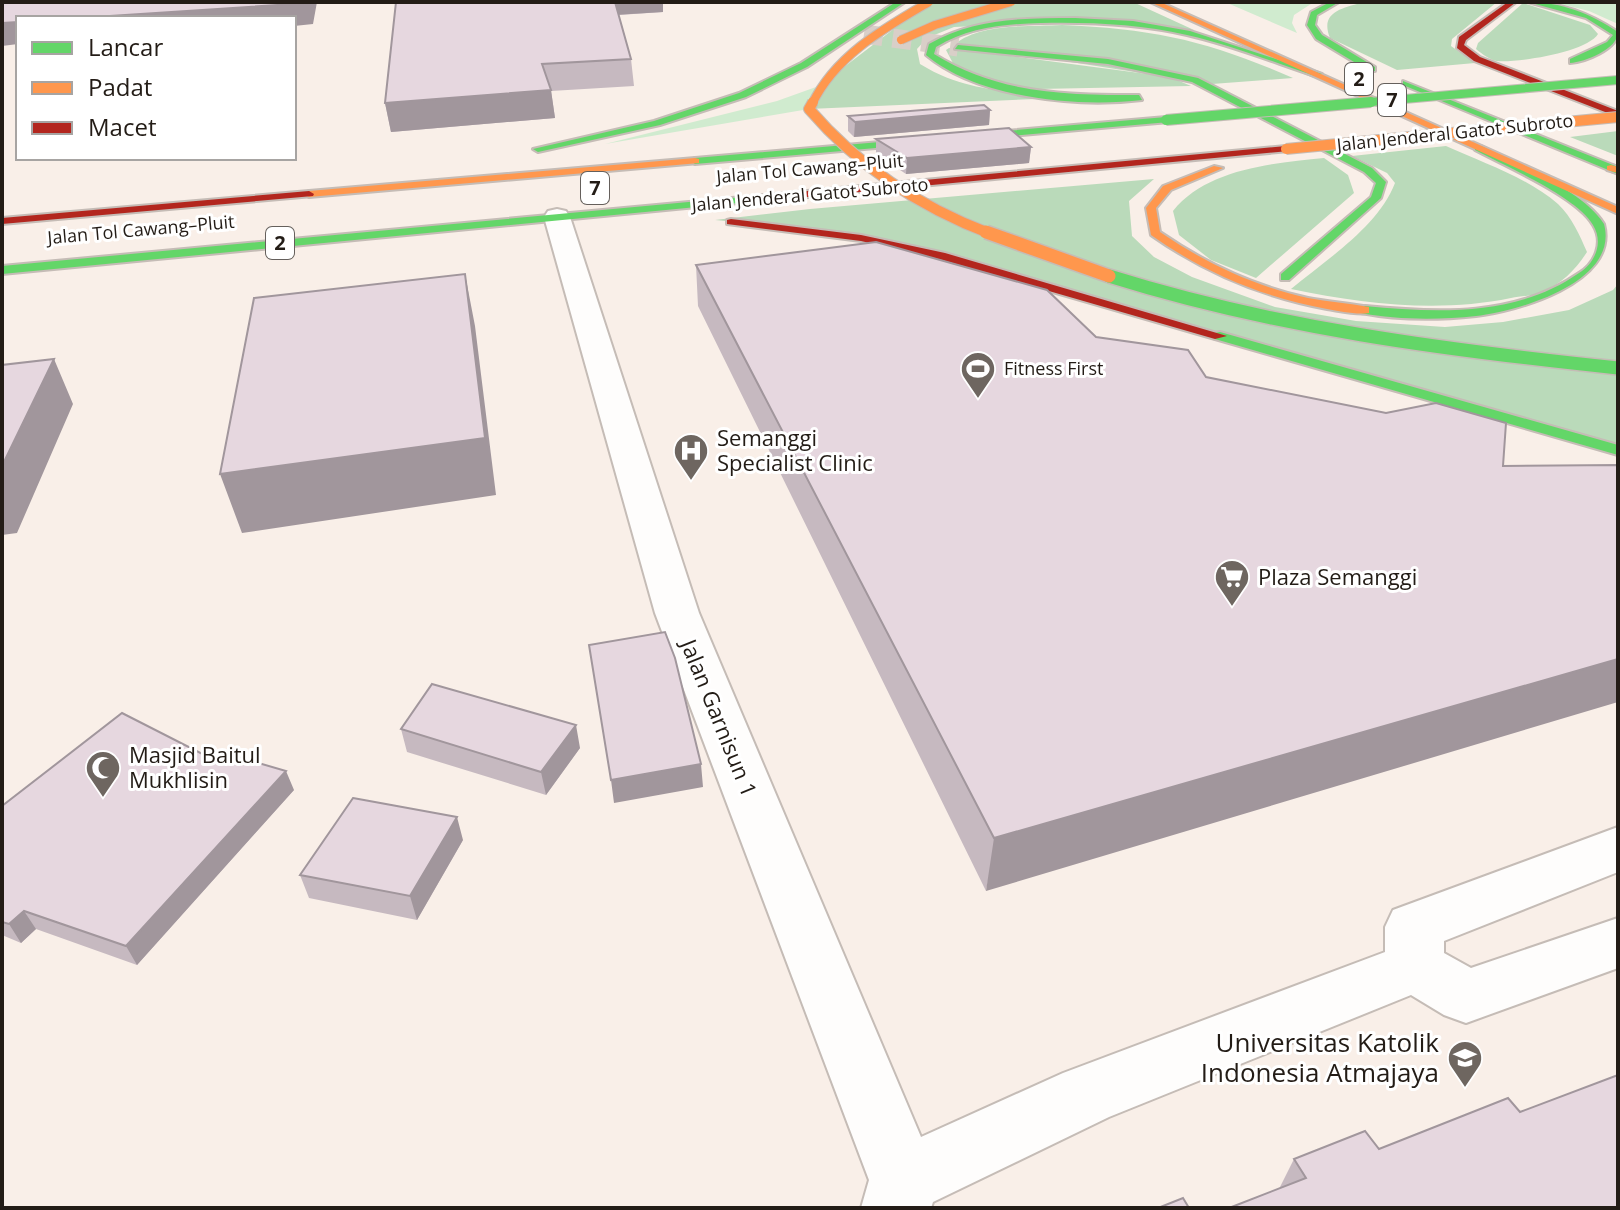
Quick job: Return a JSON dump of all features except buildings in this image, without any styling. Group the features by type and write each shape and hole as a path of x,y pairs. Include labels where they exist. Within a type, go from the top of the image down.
{"main road":[{"path":"676,137 530,150 656,124 727,101 800,66 861,31 901,2"},
{"path":"929,2 833,67 814,90 809,109 823,131 850,156 909,196 1001,238 1092,272 1200,302 1436,347 1618,368"},
{"path":"605,144 783,99 821,85 935,25 1011,2"},
{"path":"1154,2 1618,211"},
{"path":"1335,2 1324,5 1314,14 1311,25 1319,37 1372,69"},
{"path":"1532,2 1581,14 1608,25 1617,35 1610,44 1556,63"},
{"path":"1511,3 1462,39 1460,46 1477,59 1618,115"},
{"path":"1005,110 1146,97 1046,94 991,86 962,78 942,67 930,55 932,46 956,31 978,26 1049,20 1116,22 1179,30 1214,39 1318,74"},
{"path":"1300,39 1616,170"},
{"path":"958,47 1145,68 1195,80 1368,170 1381,182 1376,198 1285,277"},
{"name":"2","path":"1296,85 1618,58"},
{"name":"Jalan Tol Cawang–Pluit","path":"2,221 1618,80"},
{"path":"1184,94 1248,88"},
{"name":"Jalan Tol Cawang–Pluit","path":"597,188 1618,94"},
{"name":"Jalan Jenderal Gatot Subroto","path":"2,270 1618,115"},
{"path":"796,127 842,124"},
{"path":"1278,150 1167,188 1151,208 1155,233 1186,258 1227,278 1280,296 1351,308 1429,314 1496,311 1548,298 1580,281 1601,262 1604,244 1596,220 1478,148"},
{"path":"2,262 338,231 559,217 653,216 771,225 861,238 945,257 1618,450"},
{"path":"1212,335 1234,318"}],"street":[{"name":"Jalan Garnisun 1","path":"559,217 677,613 900,1194"},
{"path":"1415,967 1414,927 1618,849"},
{"path":"1415,967 1466,996 1618,943"},
{"path":"900,1194 1086,1095 1415,967"}],"green space":[{"path":"929,2 1133,2 1194,30 1112,20 954,27 927,38 917,49 920,64 964,84 1035,99 809,109 814,90"},
{"path":"1225,2 1314,2 1294,15 1292,23 1297,33"},
{"path":"1364,2 1497,2 1452,39 1451,46 1475,63 1397,70 1330,38 1327,29 1331,16"},
{"path":"1553,2 1618,2 1618,24 1589,11"},
{"path":"1523,3 1590,25 1598,34 1567,51 1520,60 1494,60 1476,49 1478,43"},
{"path":"1062,25 1126,30 1181,39 1293,78 1212,84 955,44 978,32 992,29"},
{"path":"946,50 1170,77 1191,86 1038,89 1010,85 955,67"},
{"path":"816,87 809,109 605,144 777,101"},
{"path":"1618,131 1618,156 1570,137"},
{"path":"1446,146 1519,178 1546,194 1563,209 1587,252 1568,275 1556,285 1535,294 1456,305 1401,305 1291,289 1364,228 1377,214 1395,183 1387,173 1352,156"},
{"path":"1324,158 1348,175 1354,193 1256,278 1211,260 1179,235 1173,211 1203,186 1222,177 1263,166"},
{"path":"1154,179 1129,201 1132,236 1154,257 1192,277 1275,307 1356,321 1445,327 1503,322 1569,310 1613,290 1618,284 1618,451 945,257 771,225 715,220"}],"tunnel":[{"path":"864,34 958,47"}],"traffic: fast":[{"path":"538,149 656,123 743,95 804,65 901,2"},
{"path":"1335,2 1314,14 1311,25 1319,37 1372,69"},
{"path":"1532,2 1589,16 1617,35 1610,44 1573,61"},
{"path":"1139,98 1084,98 1004,88 953,70 930,55 932,46 957,33 996,24 1056,20 1114,22 1206,37 1318,74"},
{"path":"958,47 1137,66 1195,80 1368,170 1381,182 1376,198 1285,277"},
{"path":"1166,120 1618,80"},
{"path":"1406,83 1618,171"},
{"path":"695,161 1166,120"},
{"path":"1365,310 1447,314 1503,309 1555,292 1596,265 1603,249 1602,235 1597,222 1588,212 1560,192 1478,148"},
{"path":"2,270 807,194"},
{"path":"1109,276 1171,295 1297,325 1425,346 1618,368"},
{"path":"1220,336 1618,450"}],"traffic: slow":[{"path":"929,2 876,34 844,59 830,74 809,109 837,142 870,170 906,194 985,232 1109,276"},
{"path":"901,40 935,25 1011,2"},
{"path":"1154,2 1618,211"},
{"path":"1286,149 1618,117"},
{"path":"309,194 695,161"},
{"path":"1218,168 1167,188 1151,208 1155,233 1203,264 1254,286 1308,302 1365,310"},
{"path":"1611,168 1618,170"}],"traffic: jam":[{"path":"1511,3 1462,39 1460,46 1477,59 1618,114"},
{"path":"807,194 1286,149"},
{"path":"2,221 309,194"},
{"path":"731,222 861,238 945,257 1220,336"}],"place":[{"name":"Fitness First","path":"978,400"},
{"name":"Semanggi Specialist Clinic","path":"691,482"},
{"name":"Plaza Semanggi","path":"1232,608"},
{"name":"Masjid Baitul Mukhlisin","path":"103,799"},
{"name":"Universitas Katolik Indonesia Atmajaya","path":"1465,1089"}]}
